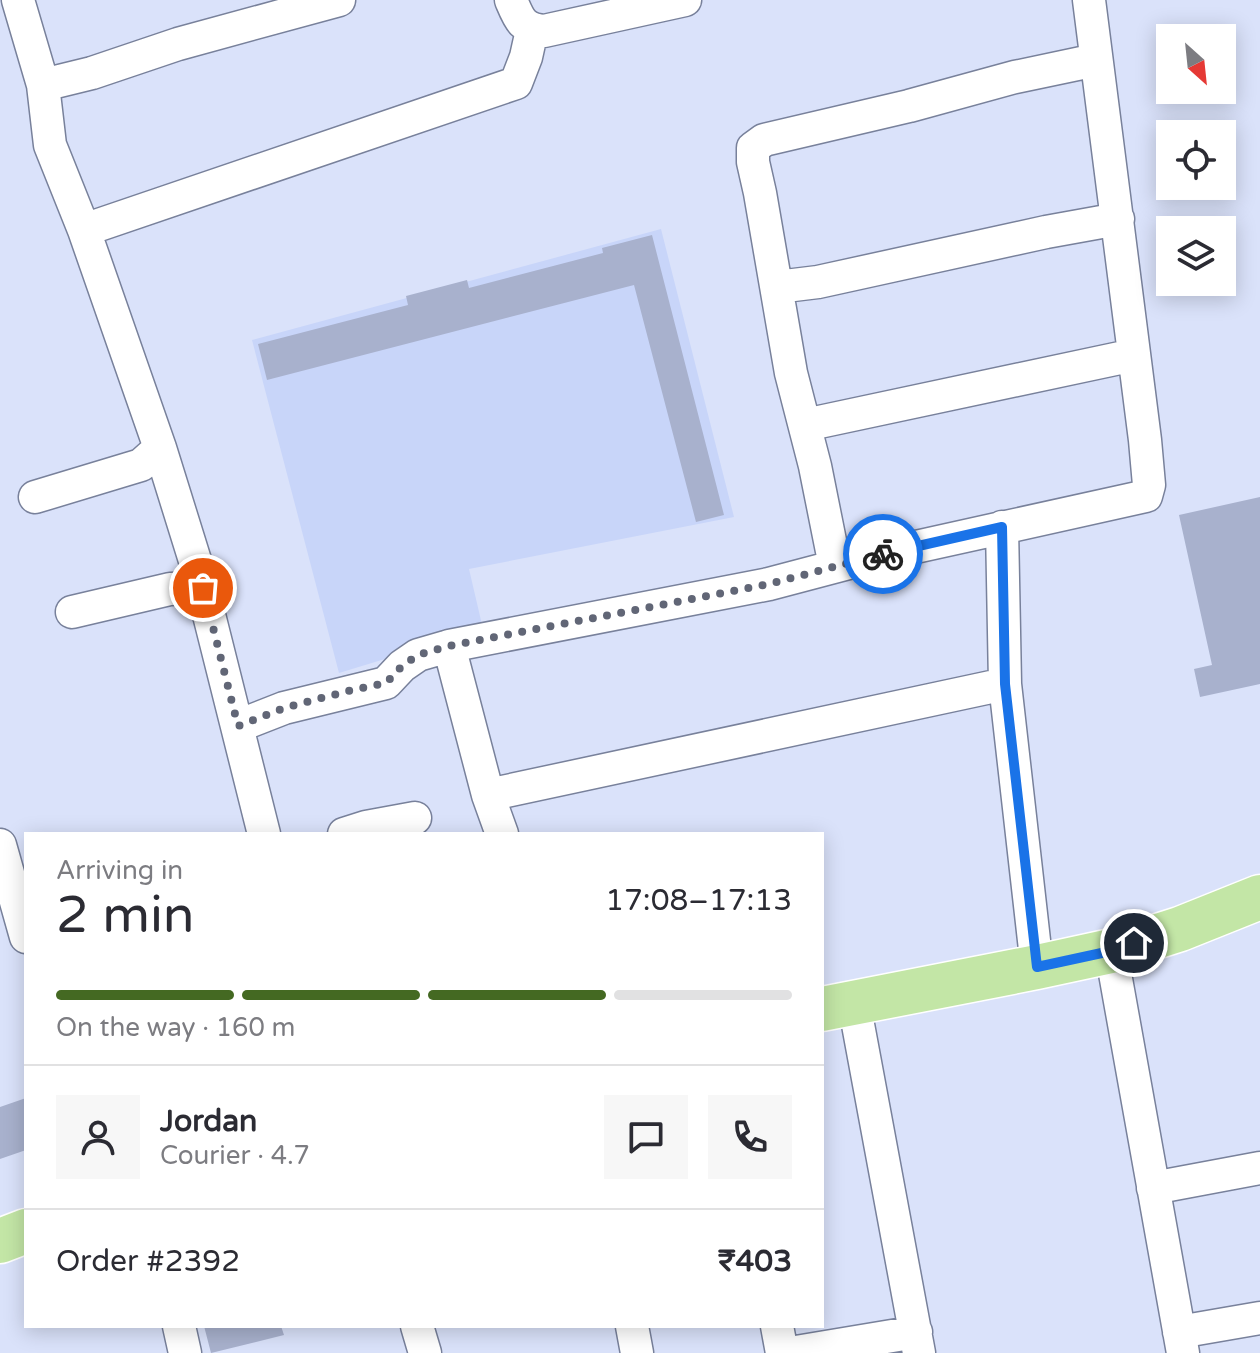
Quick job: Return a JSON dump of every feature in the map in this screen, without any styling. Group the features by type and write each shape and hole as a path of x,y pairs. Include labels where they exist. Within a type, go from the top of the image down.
{"main road":[{"path":"838,1006 1111,951 1180,929 1260,897"},
{"path":"0,1241 24,1232"}],"street":[{"path":"18,0 43,85 50,145 84,230 160,448 203,588 264,832"},
{"path":"43,85 339,0"},
{"path":"511,0 519,20 532,30 544,31 685,0"},
{"path":"238,726 284,708 386,683 418,655 449,646 769,584 1002,527 1146,496 1149,485 1089,0"},
{"path":"84,230 516,83 532,30"},
{"path":"835,566 791,373 753,148 764,140 1015,77 1096,60"},
{"path":"777,287 818,282 1118,219"},
{"path":"805,425 1134,355"},
{"path":"35,497 141,465 160,448"},
{"path":"1002,527 1005,684 1037,967"},
{"path":"72,612 170,589 203,588"},
{"path":"449,646 488,795 501,832"},
{"path":"488,795 1005,684"},
{"path":"350,832 415,818"},
{"path":"1,853 24,930"},
{"path":"1111,951 1181,1342 1260,1318"},
{"path":"790,1353 918,1343 838,1006"},
{"path":"1153,1188 1260,1168"},
{"path":"179,1328 185,1353"},
{"path":"418,1328 425,1353"},
{"path":"632,1328 637,1353"},
{"path":"777,1328 782,1353"}],"shaded area":[{"path":"661,229 734,517 469,569 483,629 339,673 252,340"}],"building":[{"path":"652,235 724,515 696,522 634,285 267,380 258,344 408,305 406,296 467,280 469,288 603,253 602,248"},
{"path":"1260,497 1260,684 1200,697 1194,669 1212,665 1179,515"},
{"path":"24,1099 24,1151 0,1159 0,1107"},
{"path":"205,1328 282,1328 284,1335 211,1353"}],"way so far":[{"path":"203,588 238,726 284,708 386,683 418,655 449,646 769,584 883,554"}],"route":[{"path":"883,554 1002,527 1005,684 1037,967 1134,943"}]}
